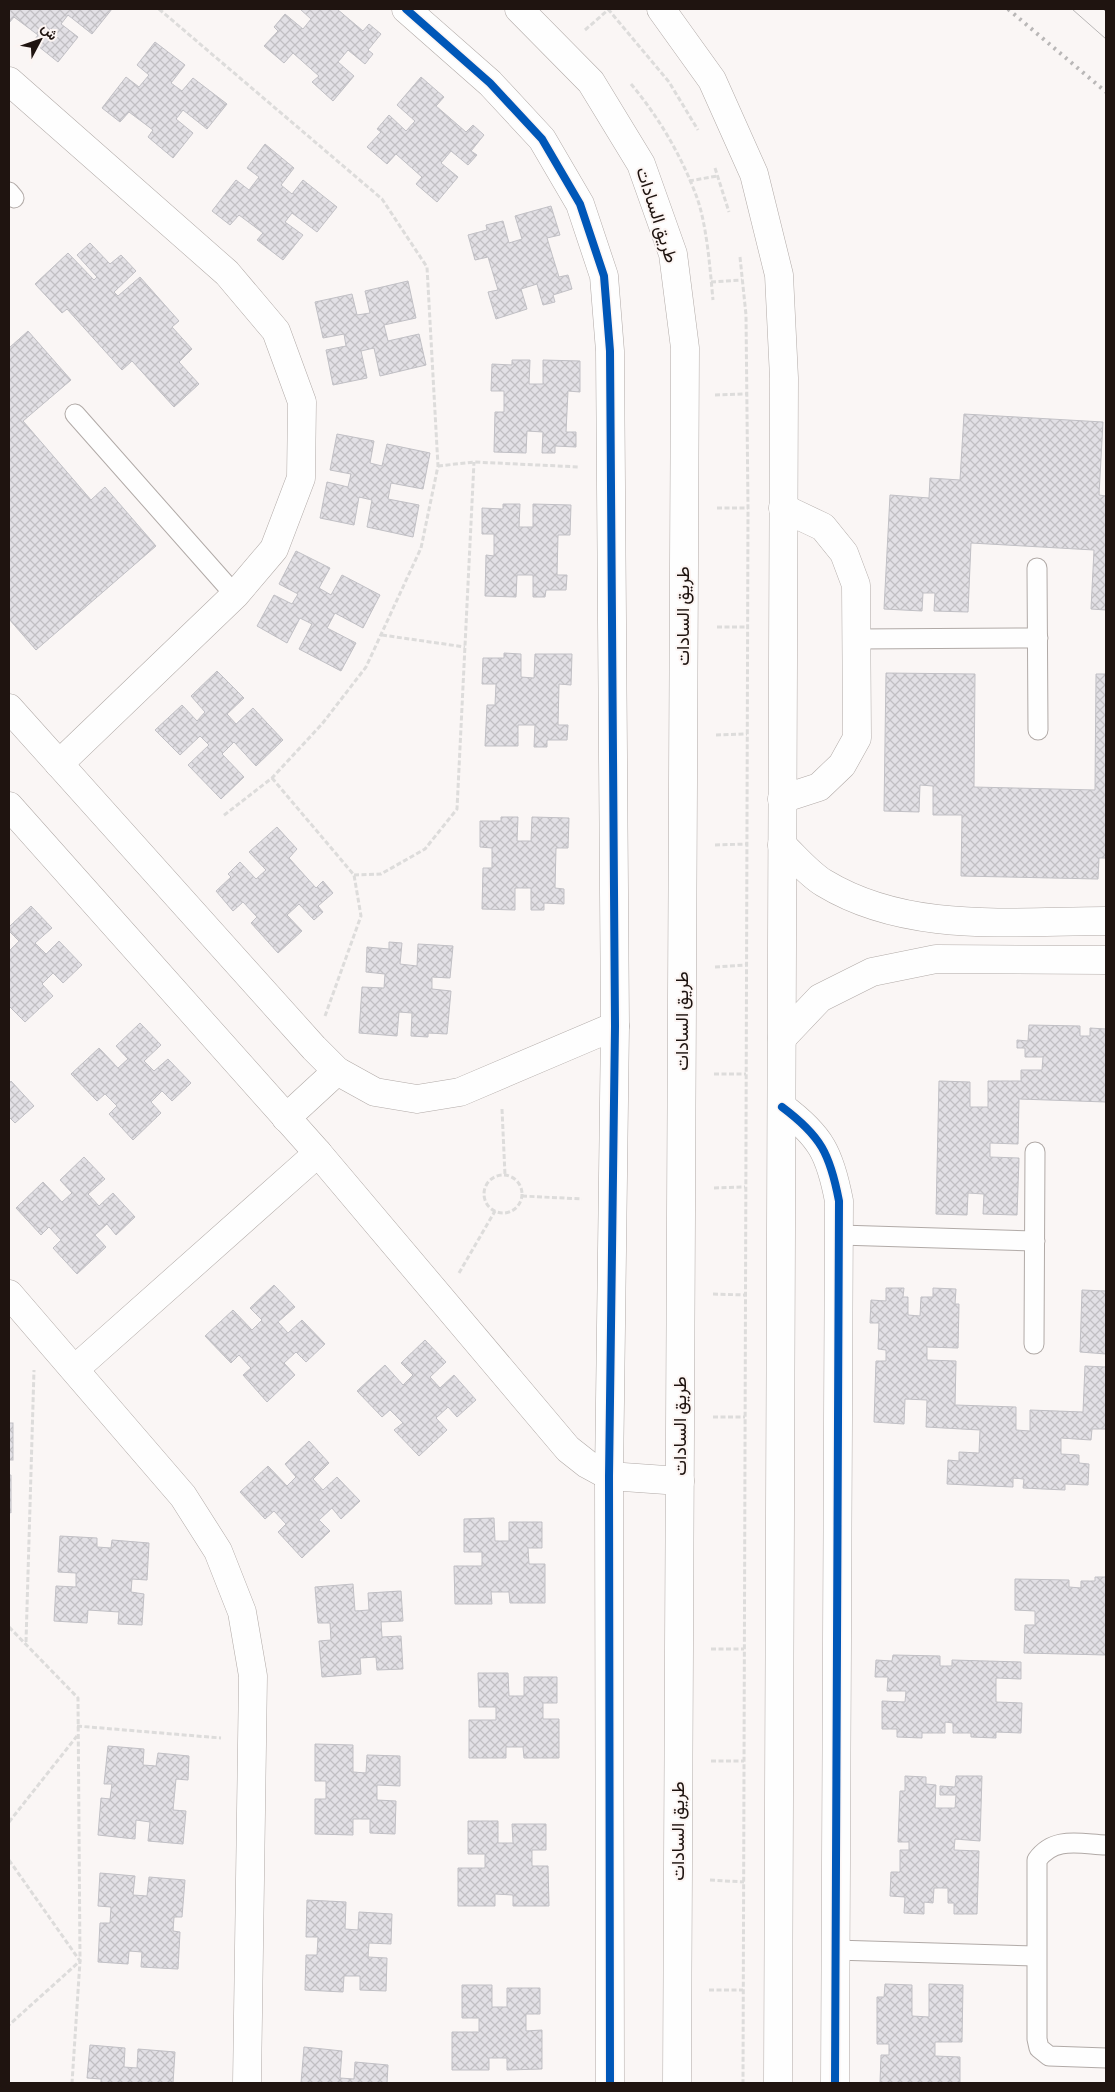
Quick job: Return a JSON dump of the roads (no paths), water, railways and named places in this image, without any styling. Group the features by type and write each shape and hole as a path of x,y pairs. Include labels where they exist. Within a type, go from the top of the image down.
{"street":[{"path":"406,9 490,83 542,139 580,204 604,276 610,351 612,469 615,1026 609,1476 610,2083"},
{"name":"طريق السادات","path":"519,9 591,82 641,164 673,254 684,348 678,2083"},
{"path":"661,9 712,80 754,174 779,275 784,378 778,2083"},
{"path":"10,85 227,274 276,331 302,402 301,478 274,548 235,594 59,764"},
{"path":"782,799 819,787 842,765 857,738 856,585 844,553 823,527 783,508"},
{"path":"9,708 314,1048 337,1071 375,1092 417,1098 460,1092 615,1026"},
{"path":"9,806 318,1153 568,1449 587,1464 609,1476 680,1481"},
{"path":"782,845 823,883 874,908 929,919 1106,922"},
{"path":"998,921 999,959"},
{"path":"782,1038 820,998 872,972 936,958 1106,960"},
{"path":"286,1118 337,1071"},
{"path":"782,1107 800,1120 823,1147 833,1170 839,1201 835,2083"},
{"path":"75,1369 318,1153"},
{"path":"9,1294 183,1496 218,1551 242,1612 254,1676 247,2083"}],"lane":[{"path":"75,414 235,594"},
{"path":"1037,568 1038,730"},
{"path":"857,639 1038,638"},
{"path":"1034,1152 1034,1344"},
{"path":"840,1235 1034,1241"},
{"path":"1106,1845 1060,1843 1045,1850 1037,1860 1036,1956 1037,2039 1039,2048 1049,2056 1106,2058"},
{"path":"835,1950 1036,1956"}],"tram line":[{"path":"1072,9 1106,39"},
{"path":"1103,9 1106,12"}],"railway":[{"path":"1008,9 1106,92"}]}
